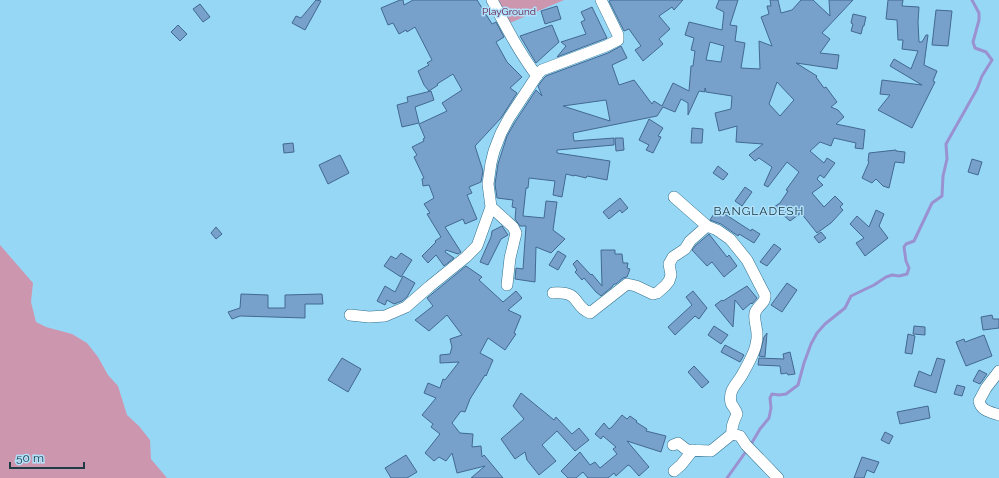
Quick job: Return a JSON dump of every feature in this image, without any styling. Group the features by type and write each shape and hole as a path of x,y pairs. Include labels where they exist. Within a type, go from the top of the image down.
{"street":[{"path":"492,0 510,36 537,76"},
{"path":"350,315 369,317 385,316 406,307 477,246 491,207 488,180 494,151 509,118 537,76 542,70 617,42 619,38 618,35 601,0"},
{"path":"673,445 678,443 687,450 711,451 732,434 733,423 737,412 731,403 734,384 742,376 756,344 758,333 755,315 756,310 764,301 765,294 751,266 724,234 707,226 674,197"},
{"path":"491,207 513,227 516,233 510,258 507,285"},
{"path":"553,293 560,292 570,294 584,309 590,313 628,284 653,294 657,293 665,286 670,278 671,272 669,264 672,257 685,249 690,241 707,226"},
{"path":"999,371 986,388 979,401 984,410 999,415"},
{"path":"732,434 740,436 754,454 778,478"},
{"path":"674,471 693,450"}],"green space":[{"name":"PlayGround","path":"490,0 564,0 503,26"},
{"path":"0,245 33,283 31,302 36,322 46,327 72,334 87,343 98,357 108,375 118,386 127,415 139,426 150,440 151,459 167,478 0,478"}],"building":[{"path":"316,0 321,1 305,30 292,23 296,16 301,18"},
{"path":"403,0 404,5 413,0 477,0 492,24 496,22 504,37 496,42 507,62 522,77 510,88 517,93 501,118 475,146 483,171 481,182 469,187 472,193 467,195 477,219 465,224 463,219 445,227 461,252 458,254 446,250 445,252 454,258 444,266 436,255 428,263 422,256 436,242 435,241 441,237 427,214 430,213 424,204 434,198 429,185 423,186 422,179 424,178 414,157 417,155 412,147 424,141 423,139 425,138 419,124 447,111 442,103 462,90 453,74 429,91 424,85 418,71 429,65 427,63 432,60 415,27 407,32 406,30 399,34 393,23 388,25 381,8"},
{"path":"683,0 674,10 672,7 659,16 670,29 659,39 663,44 643,61 635,50 641,46 629,29 624,31 609,1"},
{"path":"719,0 738,0 730,25 737,26 735,41 745,43 741,68 760,69 759,41 772,46 761,17 769,14 767,6 771,6 770,0 778,0 781,13 792,10 801,0 813,0 830,16 829,0 853,0 822,33 830,39 820,53 839,55 837,69 796,63 817,76 816,77 824,88 826,87 837,102 831,107 838,110 844,117 836,124 865,130 863,149 855,148 856,143 834,138 831,146 820,142 810,151 824,163 827,158 835,163 824,178 820,175 817,179 823,185 812,193 824,207 835,196 843,204 840,207 843,210 831,223 817,233 801,213 790,221 774,207 780,203 788,191 786,190 799,172 787,162 768,187 764,185 772,167 759,158 755,161 749,155 763,144 736,142 737,126 719,131 715,113 731,109 732,96 706,92 705,88 705,92 699,91 688,115 688,103 681,99 675,112 663,107 657,116 573,133 574,141 614,138 614,145 557,150 557,153 610,161 607,180 566,174 562,197 553,195 555,181 529,178 528,188 526,188 523,216 544,218 546,201 557,202 553,230 565,239 551,253 536,247 535,282 515,279 516,268 523,269 526,226 520,226 515,219 516,208 512,207 513,200 497,198 495,184 498,164 507,136 536,90 542,96 538,86 546,76 608,53 621,46 627,58 612,65 619,85 634,80 652,104 654,101 662,106 673,83 689,91 691,66 693,66 695,51 691,50 694,38 685,35 689,22 722,30 724,12 716,8","holes":["710,42 724,46 721,62 706,60","777,82 794,100 780,116 769,104","606,100 610,121 563,106"]},
{"path":"888,0 903,0 902,6 919,7 919,42 922,42 926,35 928,35 924,65 937,71 933,81 935,82 912,128 878,110 890,95 880,94 882,80 922,85 890,66 894,59 911,69 918,51 902,49 903,40 898,40 897,20 886,19"},
{"path":"200,4 210,17 203,22 193,9"},
{"path":"557,6 561,19 545,24 541,11"},
{"path":"592,7 607,38 557,57 566,46 561,42 586,34 581,22 585,20 581,12"},
{"path":"936,10 952,11 948,46 932,45"},
{"path":"853,14 866,17 861,34 851,31"},
{"path":"178,25 187,34 180,41 171,32"},
{"path":"552,25 559,42 536,63 520,36"},
{"path":"431,91 434,100 415,107 419,123 402,127 397,105 408,102 407,97"},
{"path":"649,119 663,128 658,136 661,137 653,153 646,150 649,145 639,140"},
{"path":"692,128 703,129 702,143 691,143"},
{"path":"615,138 623,138 624,150 616,151"},
{"path":"293,143 294,152 284,153 283,144"},
{"path":"896,150 905,152 904,163 895,162 889,188 883,186 876,179 872,183 862,178 869,162 869,153"},
{"path":"340,155 349,173 328,184 319,165"},
{"path":"972,159 982,162 978,175 968,172"},
{"path":"718,166 728,174 723,180 713,173"},
{"path":"745,187 752,192 742,206 735,201"},
{"path":"620,198 628,208 622,213 620,210 609,219 603,212"},
{"path":"717,209 751,231 752,229 760,234 754,243 739,234 738,236 721,224 710,220"},
{"path":"876,210 884,214 879,226 888,238 865,256 856,243 864,238 850,224 857,216 869,227"},
{"path":"502,226 508,235 501,239 488,265 480,262 491,237 492,231"},
{"path":"216,227 222,234 216,239 211,233"},
{"path":"821,232 826,238 819,243 814,237"},
{"path":"709,234 727,257 729,255 737,266 724,277 712,262 707,266 692,250"},
{"path":"774,244 781,249 767,266 760,262"},
{"path":"601,250 615,250 615,254 622,254 623,263 628,263 627,268 630,269 627,277 614,284 601,296 584,278 582,280 575,272 577,270 573,264 577,260 602,286"},
{"path":"558,251 566,256 558,270 549,265"},
{"path":"401,253 412,260 401,277 384,266 391,256 396,259"},
{"path":"466,266 482,277 479,280 503,302 516,291 522,298 508,310 521,316 514,333 516,334 505,350 488,338 480,353 493,360 486,376 485,375 470,399 465,412 461,411 452,423 460,433 473,434 472,447 481,446 482,457 484,455 503,478 471,478 485,466 457,473 452,453 446,461 439,457 434,461 425,453 440,434 431,427 433,424 422,415 436,398 424,393 428,383 440,388 443,379 445,380 459,362 440,363 440,355 450,354 452,347 450,339 462,335 447,315 429,331 415,320 433,306 427,298"},
{"path":"403,276 415,283 407,297 394,304 387,300 385,305 377,301 385,286 395,292"},
{"path":"787,283 797,290 782,312 771,305"},
{"path":"747,286 757,298 752,304 751,303 743,310 735,300 733,327 715,305"},
{"path":"693,291 707,308 699,319 695,316 675,335 668,327 692,305 686,297"},
{"path":"241,294 268,295 268,308 285,308 285,295 322,294 323,304 305,304 305,318 240,316 232,319 228,312 240,308"},
{"path":"992,315 993,319 999,319 999,328 983,330 981,317"},
{"path":"714,326 728,335 721,344 708,335"},
{"path":"914,326 925,327 925,335 913,334"},
{"path":"767,333 765,357 759,356 764,337"},
{"path":"908,334 915,336 912,354 905,353"},
{"path":"984,335 992,356 966,366 956,342 964,339 965,342"},
{"path":"725,345 744,355 740,362 721,352"},
{"path":"790,352 795,374 781,374 780,366 758,365 759,358 784,359 783,354"},
{"path":"342,358 361,369 348,392 328,380"},
{"path":"937,358 945,360 936,393 914,386 919,371 931,376"},
{"path":"694,366 709,382 702,388 688,372"},
{"path":"979,370 987,374 980,384 973,381"},
{"path":"957,385 965,387 962,396 954,394"},
{"path":"521,393 554,420 556,417 572,434 579,428 589,440 575,451 557,431 542,445 556,461 539,475 527,460 525,452 515,459 501,439 524,419 513,406"},
{"path":"928,406 930,418 900,424 897,412"},
{"path":"622,415 627,419 630,416 647,429 646,431 666,436 661,452 627,441 649,467 639,476 628,465 616,476 614,473 608,478 588,478 583,472 576,478 568,478 561,471 580,452 590,465 595,462 600,468 617,454 613,449 616,447 603,436 601,439 595,434 604,423 609,429 612,427"},
{"path":"885,432 893,436 889,444 881,440"},
{"path":"406,455 417,472 407,478 391,478 385,468"},
{"path":"862,457 879,462 874,473 867,470 864,478 854,478"}],"waterway":[{"path":"750,446 760,429 769,418 771,408 770,398 772,394 786,394 798,385 811,344 817,333 825,324 845,308 851,296 874,285 886,277 907,274 909,268 906,261 904,247 906,244 914,241 932,203 942,196 943,176 947,159 946,144 992,60 986,52 975,48 973,42 979,20 979,13 972,0"},
{"path":"727,478 747,450"}],"district":[{"name":"BANGLADESH","path":"759,211"}]}
